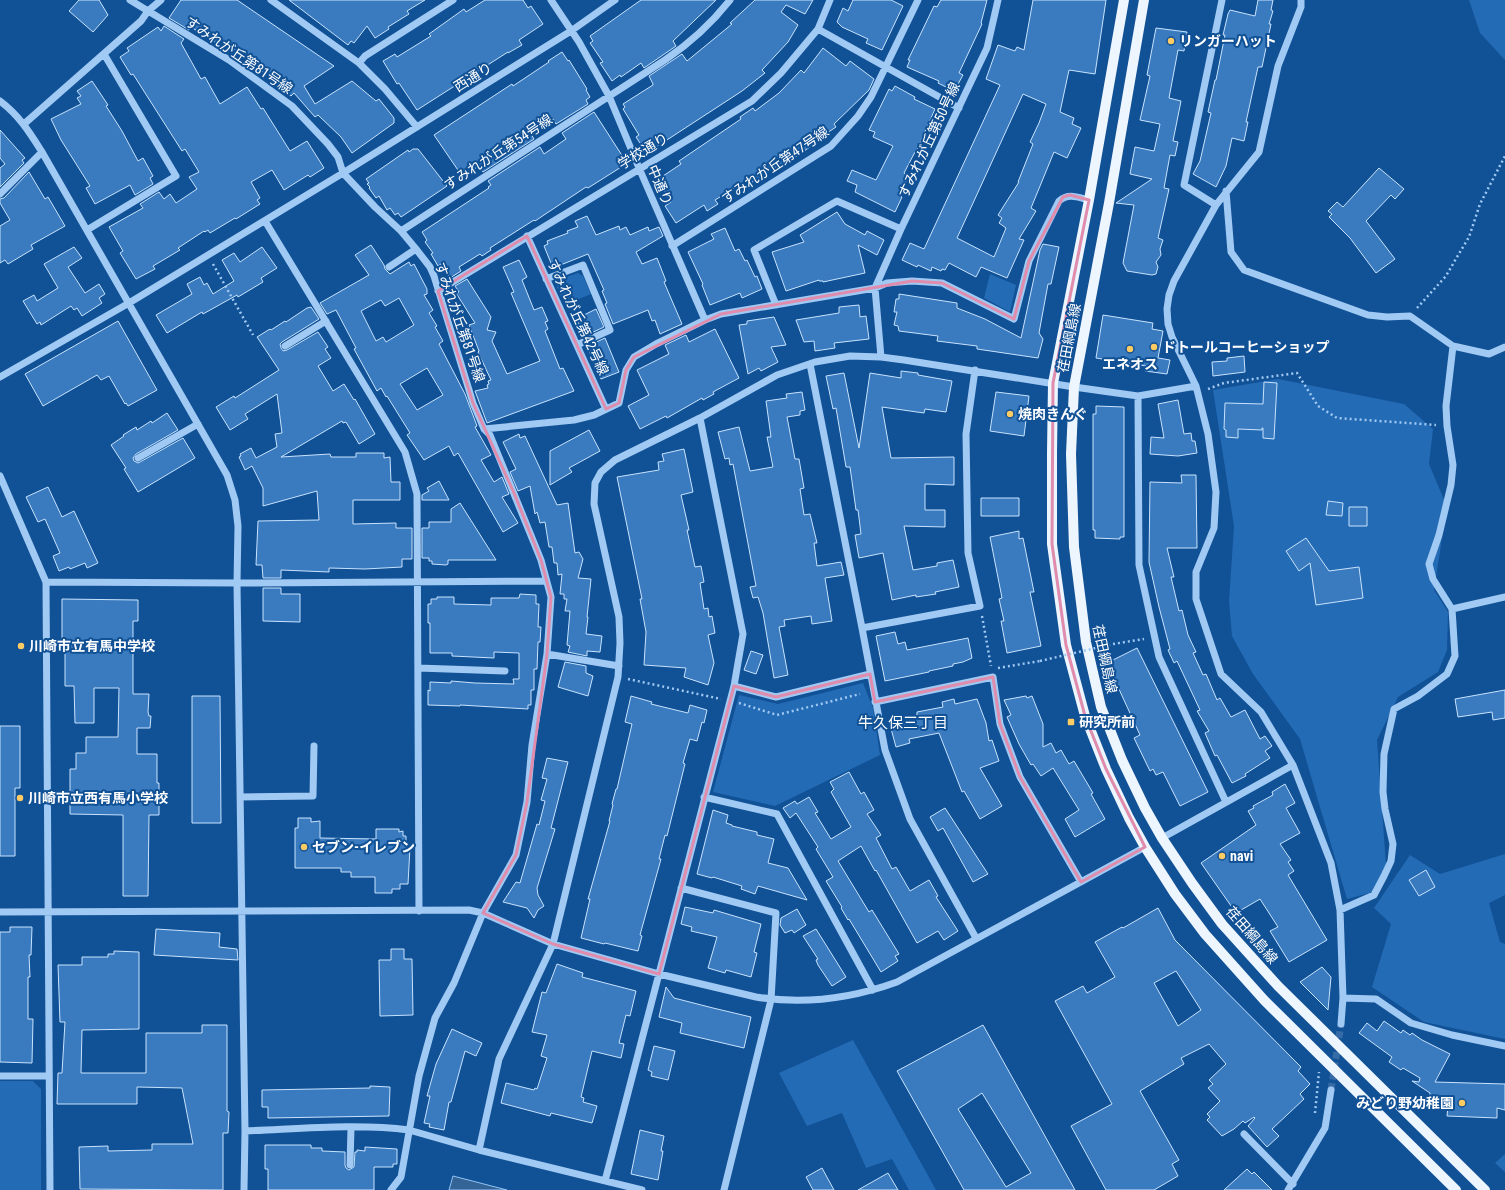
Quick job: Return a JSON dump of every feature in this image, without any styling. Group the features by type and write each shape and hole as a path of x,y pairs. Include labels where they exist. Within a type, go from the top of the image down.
{"main road":[{"name":"荏田綱島線","path":"1124,0 1089,200 1053,383 1052,544 1066,644 1084,716 1106,769 1129,818 1145,847 1175,894 1205,934 1259,995 1456,1190"},
{"name":"荏田綱島線","path":"1144,0 1109,203 1074,387 1071,454 1074,547 1086,642 1101,707 1122,760 1145,808 1162,838 1222,924 1278,986 1485,1190"}],"street":[{"name":"すみれが丘第81号線","path":"130,0 229,60 292,106 328,144 338,157 343,173 375,207 401,231 430,267 473,403 484,429 490,435 541,560 551,597 547,654 532,746 527,802 516,855 483,913 454,983 435,1018 420,1076 401,1177 391,1190"},
{"path":"24,124 141,21 148,11 161,0"},
{"path":"271,0 359,63 385,89 417,127"},
{"path":"359,63 365,56 453,0"},
{"name":"中通り","path":"551,0 609,96 638,168 705,320"},
{"name":"西通り","path":"0,377 129,303 265,221 571,31 614,0"},
{"name":"すみれが丘第54号線","path":"401,231 685,46 704,29 730,0"},
{"name":"学校通り","path":"438,291 638,168 752,101 781,73 818,28 830,0"},
{"name":"すみれが丘第47号線","path":"672,246 832,146 858,116 871,97 918,0"},
{"name":"すみれが丘第50号線","path":"875,288 901,229 987,48 998,0"},
{"path":"1216,205 1184,185 1222,0"},
{"path":"1301,0 1301,7 1278,66 1260,152 1226,191 1216,205 1174,281 1169,295 1167,309 1168,324 1172,337 1197,389 1208,434 1216,492 1214,528 1196,572 1196,599 1221,674 1261,712 1293,765 1331,863 1340,910 1343,998 1341,1024"},
{"path":"818,28 959,108"},
{"path":"87,230 176,176 104,54"},
{"path":"0,101 24,124 42,152 227,474 235,500 238,526 237,583 245,1131 244,1190"},
{"path":"0,194 42,152"},
{"path":"1226,191 1231,252 1244,270 1368,315 1410,316 1453,346 1489,354 1505,347"},
{"path":"484,429 574,420 594,415 619,403 626,370 634,357 656,344 705,320 721,314 875,288 888,283 912,281 942,283 1014,319 1029,260 1059,201 1070,195 1089,200"},
{"path":"776,305 754,250 837,201 901,229"},
{"path":"265,221 405,452 417,494 419,911"},
{"name":"すみれが丘第42号線","path":"527,236 606,409"},
{"path":"389,267 416,248"},
{"path":"546,279 583,265 610,330 576,345"},
{"path":"875,288 881,357"},
{"path":"285,346 326,321"},
{"path":"1340,910 1374,895 1391,861 1393,844 1383,792 1384,754 1394,709 1418,696 1447,674 1455,656 1452,609 1433,579 1429,564 1452,485 1453,465 1447,426 1446,406 1453,346"},
{"path":"479,1150 499,1059 553,944 618,677 620,643 619,617 594,504 595,484 601,472 615,460 700,418 777,375 810,364 850,356 881,357 975,370 1138,396 1197,389"},
{"path":"810,364 885,750 910,819 976,938"},
{"path":"862,628 980,606 968,553 966,434 975,370"},
{"path":"1138,396 1139,565 1156,637 1159,657 1226,802"},
{"path":"605,1181 734,686 743,634 700,418"},
{"path":"138,458 198,424"},
{"path":"0,476 46,582 50,1190"},
{"path":"46,582 237,583 546,581"},
{"path":"1452,609 1505,597"},
{"path":"547,654 619,666"},
{"path":"418,668 505,670"},
{"path":"734,686 776,697 870,674"},
{"path":"876,702 993,677 1000,724 1020,777 1081,882"},
{"path":"240,797 313,796 314,746"},
{"path":"1162,838 1293,765"},
{"path":"704,797 776,814 873,990"},
{"path":"0,912 469,910 483,913 553,944 659,974 771,1000 823,1000 849,996 897,982 1145,847"},
{"path":"681,888 776,914 771,1000 724,1190"},
{"path":"1343,998 1376,999 1411,1023 1505,1046"},
{"path":"0,1076 49,1076"},
{"path":"1288,1190 1293,1184 1325,1128 1331,1090"},
{"path":"245,1131 351,1128 410,1130 479,1150 642,1190"},
{"path":"350,1166 351,1128"},
{"path":"1244,1134 1293,1184"}],"path":[{"path":"1410,316 1446,276 1469,237 1480,204 1505,156"},
{"path":"208,255 234,298 253,335"},
{"path":"1197,389 1224,383 1297,373 1318,406 1337,418 1447,426"},
{"path":"980,606 992,669 1040,661 1113,644 1156,637"},
{"path":"618,677 730,701"},
{"path":"1314,1117 1319,1071"}],"highlighted area":[{"path":"1070,195 1089,200 1053,383 1052,544 1066,645 1085,716 1106,769 1145,847 1081,882 1020,777 1000,724 993,677 875,702 870,674 776,697 734,686 659,974 553,944 483,913 516,855 527,802 547,654 551,597 541,560 514,493 473,403 438,291 527,236 606,409 619,403 626,370 634,357 721,314 912,281 942,283 1014,319 1029,261 1063,197"}],"shaded area":[{"path":"1469,0 1505,0 1505,60 1480,33"},
{"path":"578,273 583,276 591,294 565,305 557,287 560,279"},
{"path":"990,274 1016,285 1010,312 984,298"},
{"path":"1278,379 1404,404 1433,429 1429,464 1445,502 1441,545 1434,590 1448,612 1447,650 1438,672 1398,697 1377,740 1386,865 1373,892 1347,899 1300,739 1253,674 1232,636 1229,601 1234,526 1213,390"},
{"path":"863,683 873,708 880,755 775,806 713,792 739,695 778,704"},
{"path":"1505,854 1505,895 1489,903 1500,942 1505,944 1505,1039 1424,1022 1372,987 1391,924 1374,908 1410,855 1440,874"},
{"path":"853,1040 936,1190 909,1190 892,1159 866,1168 842,1113 807,1126 779,1073"},
{"path":"0,1081 33,1081 41,1089 41,1190 0,1190"},
{"path":"1505,1154 1505,1172 1495,1163"},
{"path":"453,1176 507,1190 449,1190"}],"building":[{"path":"79,0 99,0 108,15 93,32 69,11"},
{"path":"181,0 237,0 334,66 304,86 315,104 352,81 376,101 379,99 394,118 394,123 352,153 341,137 318,115 315,117 294,93 291,96 276,84 277,83 212,32 221,46 191,27 189,30 169,18"},
{"path":"289,0 425,0 407,11 409,14 388,27 389,29 375,38 367,26 354,43 351,41 348,45"},
{"path":"485,0 523,0 528,8 531,6 543,24 519,40 522,45 508,52 417,110 399,83 397,84 383,61 395,54 397,57 431,36 429,34 464,9 466,12"},
{"path":"641,0 716,0 673,41 676,46 644,68 641,63 621,77 620,75 612,81 600,63 603,62 590,43 593,41 590,36"},
{"path":"755,0 813,0 805,14 786,5 781,12 798,25 788,42 762,70 765,73 742,91 650,151 649,150 646,152 636,137 639,135 623,109 625,107 623,104 653,85 649,76 682,54 687,61 732,24 730,23"},
{"path":"853,0 891,0 903,6 882,50 866,43 868,39 842,27 837,22 843,8 848,11"},
{"path":"941,0 987,0 982,24 959,73 963,75 957,86 954,84 950,89 938,83 939,81 907,67 910,60 908,60 934,6 937,7"},
{"path":"1033,0 1106,0 1095,74 1069,70 1060,112 1074,118 1072,124 1081,128 1067,158 1054,152 1031,208 1036,211 1019,239 1024,240 1007,278 981,267 976,277 949,263 945,270 942,269 941,271 932,267 931,271 918,265 917,267 902,260 910,243 924,249 1000,85 986,79 998,45 1015,51 1017,47 1024,50","holes":["1023,94 1046,104 1030,142 1033,144 1019,182 998,215 1002,218 999,223 1006,228 994,257 957,238"]},
{"path":"1258,0 1273,0 1271,10 1273,11 1269,24 1271,24 1262,67 1258,67 1246,122 1248,122 1244,141 1232,138 1226,166 1216,187 1193,174 1200,161 1211,113 1208,112 1225,35 1223,35 1230,10 1255,16"},
{"path":"164,26 184,39 181,43 201,79 205,77 220,104 247,87 261,109 263,108 290,151 307,141 324,168 310,177 308,175 284,190 272,170 251,182 260,198 257,200 260,204 210,233 208,230 205,232 204,231 178,248 180,250 153,266 155,269 136,279 120,253 123,251 109,227 143,208 140,204 159,192 164,199 170,194 176,203 197,189 189,177 199,172 185,149 182,151 133,74 131,75 120,57 129,51 127,48 158,27 161,31"},
{"path":"1156,28 1187,32 1184,51 1178,50 1169,98 1181,101 1173,141 1178,142 1175,156 1170,155 1164,188 1169,189 1158,238 1163,240 1160,249 1161,255 1156,262 1158,267 1156,274 1152,275 1127,271 1123,263 1134,205 1116,203 1152,179 1130,174 1135,147 1154,151 1160,124 1140,120 1150,76 1147,75"},
{"path":"823,48 846,66 850,61 874,79 869,90 834,124 836,127 812,143 813,145 777,169 776,167 751,183 749,179 715,200 718,204 707,211 704,205 676,223 665,206 671,202 657,180 681,164 679,161 741,119 740,117 753,108 755,111 779,93 801,70 804,73"},
{"path":"562,52 568,61 569,60 587,89 586,90 590,97 586,100 588,104 556,124 553,119 531,134 534,139 483,172 479,166 462,176 434,135 512,84 513,86"},
{"path":"92,81 108,105 106,106 122,131 138,161 143,158 153,176 150,178 153,184 135,195 130,185 95,204 86,188 90,186 61,140 51,119 81,104 77,98 81,96 77,91"},
{"path":"895,86 915,97 914,99 935,109 916,152 904,173 909,176 899,195 902,197 895,212 855,192 857,185 847,181 852,170 876,180 893,146 873,137 875,132 869,130 889,89 892,91"},
{"path":"594,112 626,164 588,188 586,187 535,221 534,220 490,248 491,250 482,256 480,254 459,267 461,271 450,278 441,264 438,266 431,254 433,253 425,242 427,240 422,232 489,188 488,187 491,185 488,181 540,147 544,154 566,139 562,133"},
{"path":"0,130 25,158 22,160 24,163 0,187 0,168 5,164 0,158"},
{"path":"413,149 418,149 447,186 401,217 398,213 395,215 390,208 387,210 379,196 376,198 369,188 370,187 367,184 369,183 366,179 408,150 409,152"},
{"path":"1379,168 1404,189 1395,199 1391,195 1366,221 1395,259 1376,273 1350,238 1329,217 1332,214 1328,211 1337,202 1343,207"},
{"path":"29,172 45,199 48,197 65,226 31,245 33,249 8,264 5,260 0,263 0,226 10,220 0,203 0,199 4,198"},
{"path":"837,212 845,224 865,235 867,231 884,240 877,255 858,245 865,273 823,282 819,280 786,291 772,252 804,242 800,235"},
{"path":"587,216 596,235 619,226 620,230 626,227 630,235 648,227 649,231 659,227 663,236 636,252 642,264 657,258 666,281 664,282 682,324 660,334 655,320 652,321 648,310 613,324 605,304 607,303 602,291 604,290 588,254 553,268 544,246 548,244 547,241 568,233 567,231 578,227 575,221"},
{"path":"725,228 735,251 739,249 745,261 747,260 755,277 757,276 762,289 742,298 740,293 710,305 702,285 703,284 688,252 714,239 711,234"},
{"path":"1043,244 1059,247 1051,284 1048,284 1039,333 1043,339 1038,358 977,349 977,346 937,341 938,336 899,331 898,326 894,325 897,312 894,312 896,299 899,299 899,294 957,303 957,308 985,319 1021,338 1040,250"},
{"path":"371,245 385,269 390,274 409,262 411,266 414,264 427,289 427,294 424,295 433,310 429,313 437,326 435,327 443,341 439,344 465,394 477,426 475,427 491,455 481,460 494,482 502,477 509,494 502,497 518,523 503,532 458,453 454,456 449,446 424,460 407,435 410,433 387,396 386,397 381,388 377,391 354,349 356,348 336,310 327,314 320,303 369,275 355,255","holes":["399,298 414,325 386,342 383,337 376,341 361,311 381,300 385,306","427,368 443,395 417,410 400,384"]},
{"path":"74,247 82,258 68,267 85,293 99,284 105,294 99,298 102,303 82,316 77,308 74,310 71,306 41,325 40,322 37,324 23,301 34,295 37,301 58,288 44,264"},
{"path":"262,247 277,268 261,278 263,282 238,297 237,295 203,314 202,312 167,333 156,315 192,294 187,284 200,277 204,285 207,283 213,294 234,281 222,260 234,253 240,262"},
{"path":"519,260 527,277 522,280 534,310 542,307 548,321 545,322 548,329 545,331 560,369 563,368 574,391 487,423 475,391 488,388 488,381 491,380 478,352 479,351 469,325 475,323 456,293 459,292 455,286 467,279 491,317 487,330 496,332 492,341 507,374 540,361 511,293 514,292 503,267"},
{"path":"859,305 860,317 866,316 869,339 834,343 835,348 815,351 814,341 804,342 796,320 839,313 839,307"},
{"path":"311,307 319,319 282,342 280,344 281,348 283,351 287,350 318,332 328,347 325,349 331,358 318,366 333,391 344,384 354,400 355,399 375,434 359,444 346,422 343,423 342,421 281,457 330,454 331,457 356,457 356,453 384,453 384,458 390,457 391,482 400,482 400,500 353,500 353,524 396,523 396,528 412,528 412,559 402,559 402,567 365,569 329,568 329,572 281,570 281,578 263,578 262,565 256,565 258,521 319,520 317,491 263,506 263,488 252,466 245,470 239,457 241,456 240,454 251,448 256,458 277,447 275,434 282,433 277,394 245,414 248,419 230,430 216,407 234,396 235,398 279,370 257,337"},
{"path":"596,309 604,327 585,336 576,319"},
{"path":"1103,315 1153,323 1152,329 1163,331 1158,358 1170,360 1167,374 1145,371 1146,366 1096,358"},
{"path":"774,317 786,345 771,347 778,362 761,371 759,368 748,374 739,325 747,324 747,321"},
{"path":"118,321 157,390 128,406 126,403 125,404 109,376 101,380 97,375 43,406 25,374"},
{"path":"715,329 739,378 713,392 714,394 703,400 702,398 667,418 666,416 640,429 628,406 649,395 637,370 669,354 665,345 686,335 689,342"},
{"path":"605,338 619,372 601,379 589,351 593,350 590,345"},
{"path":"1244,356 1245,372 1213,376 1212,362 1227,361 1227,358"},
{"path":"901,371 918,373 918,375 952,381 946,412 925,409 924,413 882,407 891,458 954,457 954,485 925,484 925,510 945,510 945,527 904,526 913,570 937,566 937,563 953,560 959,587 935,592 936,594 916,597 916,595 892,600 883,553 859,558 855,535 861,534 858,510 856,510 850,467 846,467 836,408 833,409 826,376 844,373 859,448 870,373 901,378"},
{"path":"1264,382 1277,383 1274,439 1263,438 1263,428 1262,430 1238,429 1238,438 1226,437 1226,430 1224,429 1225,403 1263,404"},
{"path":"802,392 805,410 800,411 800,415 787,417 795,459 799,459 804,488 800,489 804,515 810,514 817,543 814,543 817,566 841,562 844,575 825,578 832,621 812,624 811,616 784,620 785,626 779,627 788,675 774,678 763,613 758,597 753,598 750,587 756,586 733,464 730,465 729,458 725,459 718,432 739,427 750,471 773,467 767,437 771,437 766,401 787,398 786,394"},
{"name":"焼肉きんぐ","path":"996,392 1029,396 1024,436 990,431"},
{"path":"1178,400 1184,434 1191,433 1192,441 1195,441 1197,453 1178,456 1150,454 1151,437 1164,438 1158,404"},
{"path":"1096,406 1124,407 1124,537 1120,537 1120,539 1095,538 1095,530 1093,530 1093,414 1096,414"},
{"path":"167,413 178,430 136,454 133,458 134,461 138,463 183,438 195,458 138,492 124,469 126,468 111,445 136,427 137,430 151,421 152,423"},
{"path":"589,430 600,451 569,468 572,472 550,485 550,451"},
{"path":"519,434 520,438 525,436 557,505 568,503 575,553 579,552 583,559 578,578 591,579 586,634 602,636 600,652 587,651 587,656 568,652 570,646 567,645 570,611 565,611 567,599 564,599 564,594 560,594 562,574 558,575 557,563 554,563 552,547 549,547 545,522 540,523 537,512 535,514 530,486 518,491 510,472 516,469 503,442"},
{"path":"684,449 693,492 681,495 695,567 701,566 704,582 700,583 704,609 708,608 709,617 712,616 715,633 708,635 714,663 708,685 684,677 686,668 644,665 646,632 640,599 642,599 617,477 659,470 658,462 664,461 662,454"},
{"path":"1181,475 1196,475 1197,548 1167,548 1174,577 1171,577 1179,611 1182,610 1188,635 1196,652 1193,653 1203,675 1206,674 1217,700 1220,698 1231,717 1245,710 1260,739 1265,736 1272,746 1265,751 1270,758 1245,774 1246,776 1232,783 1217,755 1215,756 1205,733 1209,731 1197,711 1200,710 1177,661 1174,663 1168,650 1170,649 1149,562 1150,482 1182,483"},
{"path":"439,481 449,500 422,500 422,495 429,491 427,488"},
{"path":"48,487 62,517 74,511 98,563 87,568 85,563 70,569 69,567 59,571 53,556 60,553 45,519 38,522 26,497"},
{"path":"981,498 1019,498 1019,516 981,516"},
{"path":"1328,501 1343,503 1342,516 1326,515"},
{"path":"460,503 496,560 448,560 448,564 446,565 432,564 432,561 429,561 429,558 422,558 422,528 429,528 429,522 451,522 451,509"},
{"path":"1349,507 1367,507 1367,526 1349,526"},
{"path":"1019,531 1019,539 1023,538 1034,592 1030,592 1041,646 1007,653 1001,621 1004,621 999,599 1002,598 990,537"},
{"path":"1306,538 1329,571 1359,567 1363,598 1316,605 1310,563 1299,571 1286,551"},
{"path":"263,588 281,588 281,594 300,594 300,622 263,621"},
{"path":"520,594 536,595 536,604 539,604 538,627 541,627 540,642 538,642 537,669 534,669 534,690 531,690 531,705 528,705 528,709 460,705 428,705 428,690 430,691 430,682 451,683 451,681 514,684 513,679 519,679 519,653 494,652 494,658 452,656 452,653 430,653 430,623 428,623 428,604 431,604 431,599 437,599 437,597 454,597 454,604 491,605 491,598 519,598"},
{"path":"62,599 138,600 138,621 133,621 133,694 149,694 148,712 149,716 151,716 150,728 137,728 137,754 157,754 157,783 159,783 159,815 149,815 148,896 123,896 123,815 70,814 70,769 76,769 76,753 86,753 86,737 118,737 119,688 94,688 94,723 75,723 74,686 65,686 65,642 62,642"},
{"path":"895,632 898,644 905,642 907,650 968,638 972,658 953,664 953,666 885,681 876,636"},
{"path":"1137,648 1208,792 1180,806 1163,772 1156,775 1153,769 1150,771 1134,738 1140,735 1107,663"},
{"path":"751,651 763,655 756,674 744,670"},
{"path":"565,662 586,666 586,673 593,676 588,696 558,687"},
{"path":"1505,690 1505,718 1493,720 1492,712 1458,717 1455,699"},
{"path":"192,696 220,696 221,823 192,823"},
{"path":"631,696 652,702 651,704 688,713 690,705 707,710 697,741 690,739 683,763 685,764 667,836 665,835 659,859 661,859 640,935 642,936 638,951 581,938 590,899 588,899 610,821 612,804 617,789 632,724 625,722"},
{"path":"1026,696 1027,698 1032,696 1043,724 1043,747 1051,743 1056,753 1061,750 1069,764 1074,761 1093,793 1091,794 1105,819 1075,837 1065,819 1079,810 1053,768 1041,776 1033,764 1031,765 1019,744 1007,717 1011,715 1004,700"},
{"path":"954,699 955,704 977,699 986,723 989,741 992,740 999,761 980,768 1002,806 980,819 964,791 962,792 939,733 909,739 910,743 896,747 890,725 914,719 917,712 943,707 942,702"},
{"path":"0,726 20,726 20,788 15,788 15,856 0,856"},
{"path":"547,758 568,762 551,828 555,829 537,888 538,895 544,906 538,910 534,918 527,908 503,902 516,882 520,883 537,824 539,825 545,801 541,800 547,779 542,778"},
{"path":"849,772 861,794 864,792 874,810 867,814 881,835 876,838 892,869 896,867 910,891 929,880 938,896 936,897 958,931 944,940 938,931 917,943 861,846 838,861 869,912 872,910 899,954 895,956 898,961 881,972 849,919 848,920 826,881 833,877 816,849 818,847 796,813 790,818 783,808 795,801 797,804 809,797 818,812 815,813 831,839 851,827 831,792 834,789 830,782"},
{"path":"1285,784 1295,803 1286,808 1300,833 1280,844 1291,860 1288,862 1294,871 1288,875 1327,940 1289,962 1270,931 1278,927 1260,899 1236,913 1201,863 1256,825 1248,811 1254,808 1253,806 1273,795 1272,792"},
{"path":"945,808 988,874 973,882 943,828 938,831 930,817"},
{"path":"713,810 728,815 726,823 732,826 757,832 757,835 774,839 768,863 788,868 807,900 758,886 755,894 741,889 742,886 713,877 697,874"},
{"path":"298,818 311,818 311,822 320,821 320,838 376,839 376,829 399,829 399,832 403,831 403,836 406,836 406,843 408,843 408,847 410,847 408,884 400,884 400,889 392,889 392,893 375,893 375,877 351,877 351,872 341,872 341,868 295,868 295,828 298,828"},
{"path":"1426,870 1435,887 1419,896 1409,880"},
{"path":"685,907 713,913 714,910 761,924 754,952 757,953 751,977 726,970 725,973 708,968 717,937 691,931 692,927 681,924"},
{"path":"1158,908 1175,940 1301,1067 1298,1071 1310,1084 1300,1094 1304,1099 1272,1129 1279,1136 1267,1147 1248,1126 1255,1118 1254,1117 1245,1123 1243,1121 1234,1129 1222,1136 1207,1120 1210,1117 1207,1114 1220,1101 1208,1088 1213,1084 1209,1080 1226,1064 1209,1044 1181,1058 1184,1064 1140,1091 1179,1160 1172,1164 1178,1176 1154,1190 1106,1190 1071,1126 1112,1104 1055,1001 1083,986 1087,993 1115,977 1095,942 1122,927 1123,928","holes":["1176,971 1201,1010 1178,1026 1154,983"]},
{"path":"797,909 806,925 794,933 792,930 785,933 780,925 781,918"},
{"path":"10,927 32,927 31,955 29,955 30,977 28,977 28,1019 33,1019 32,1063 0,1062 0,932 10,932"},
{"path":"156,929 220,933 219,947 237,949 238,960 154,955"},
{"path":"816,929 846,977 832,986 818,965 816,960 818,959 803,936"},
{"path":"391,949 404,949 404,959 412,959 413,1015 380,1016 379,960 391,960"},
{"path":"114,951 139,952 139,1029 82,1030 81,1073 146,1073 146,1033 202,1033 202,1025 227,1025 227,1111 229,1112 228,1133 223,1133 223,1190 80,1189 79,1147 108,1146 108,1151 152,1150 152,1144 193,1144 182,1088 137,1087 137,1104 57,1104 58,1073 62,1073 65,1022 60,1022 58,965 82,965 82,957 108,957 108,954 114,954"},
{"path":"557,964 583,973 582,977 636,991 630,1016 626,1015 619,1043 624,1044 621,1058 592,1051 581,1097 584,1098 583,1102 597,1106 592,1123 551,1113 550,1116 501,1103 506,1083 534,1090 535,1088 537,1089 547,1058 541,1056 547,1035 532,1032 542,992 546,993"},
{"path":"1322,967 1331,977 1328,1010 1300,982"},
{"path":"666,987 674,998 751,1017 744,1048 680,1033 682,1023 659,1017"},
{"path":"1384,1021 1401,1033 1403,1030 1410,1035 1412,1033 1422,1040 1450,1054 1435,1082 1505,1084 1505,1110 1497,1108 1497,1118 1447,1116 1448,1106 1436,1105 1436,1101 1430,1101 1430,1093 1412,1081 1419,1082 1420,1078 1403,1068 1401,1070 1389,1062 1392,1057 1359,1033 1367,1023 1377,1031"},
{"path":"983,1025 1075,1190 964,1190 897,1071","holes":["982,1093 1031,1173 1006,1187 958,1109"]},
{"path":"452,1029 482,1043 476,1056 465,1051 451,1102 449,1102 444,1130 429,1127 430,1124 424,1123 430,1096 427,1096 436,1064"},
{"path":"654,1046 675,1051 668,1080 651,1076 652,1072 648,1070"},
{"path":"370,1086 390,1087 389,1116 268,1118 268,1107 262,1107 262,1090 370,1088"},
{"path":"640,1130 664,1136 658,1180 631,1174"},
{"path":"265,1145 311,1145 311,1148 322,1148 322,1151 345,1152 345,1165 349,1170 354,1167 355,1152 357,1152 357,1150 365,1151 365,1147 397,1149 397,1164 393,1164 393,1167 374,1167 374,1190 268,1190 268,1169 265,1169"},
{"path":"822,1168 834,1190 813,1190 806,1177"},
{"path":"1247,1169 1252,1174 1254,1172 1272,1190 1224,1190"},
{"path":"888,1173 898,1190 858,1190"}],"tunnel":[{"path":"1331,1090 1341,1024"}],"place":[{"name":"リンガーハット","path":"1171,41"},
{"name":"ドトールコーヒーショップ","path":"1154,347"},
{"name":"エネオス","path":"1130,349"},
{"name":"焼肉きんぐ","path":"1010,414"},
{"name":"川崎市立有馬中学校","path":"21,646"},
{"name":"研究所前","path":"1071,722"},
{"name":"川崎市立西有馬小学校","path":"20,798"},
{"name":"セブン-イレブン","path":"304,847"},
{"name":"navi","path":"1222,856"},
{"name":"みどり野幼稚園","path":"1462,1103"}],"district":[{"name":"牛久保三丁目","path":"903,723"}]}
